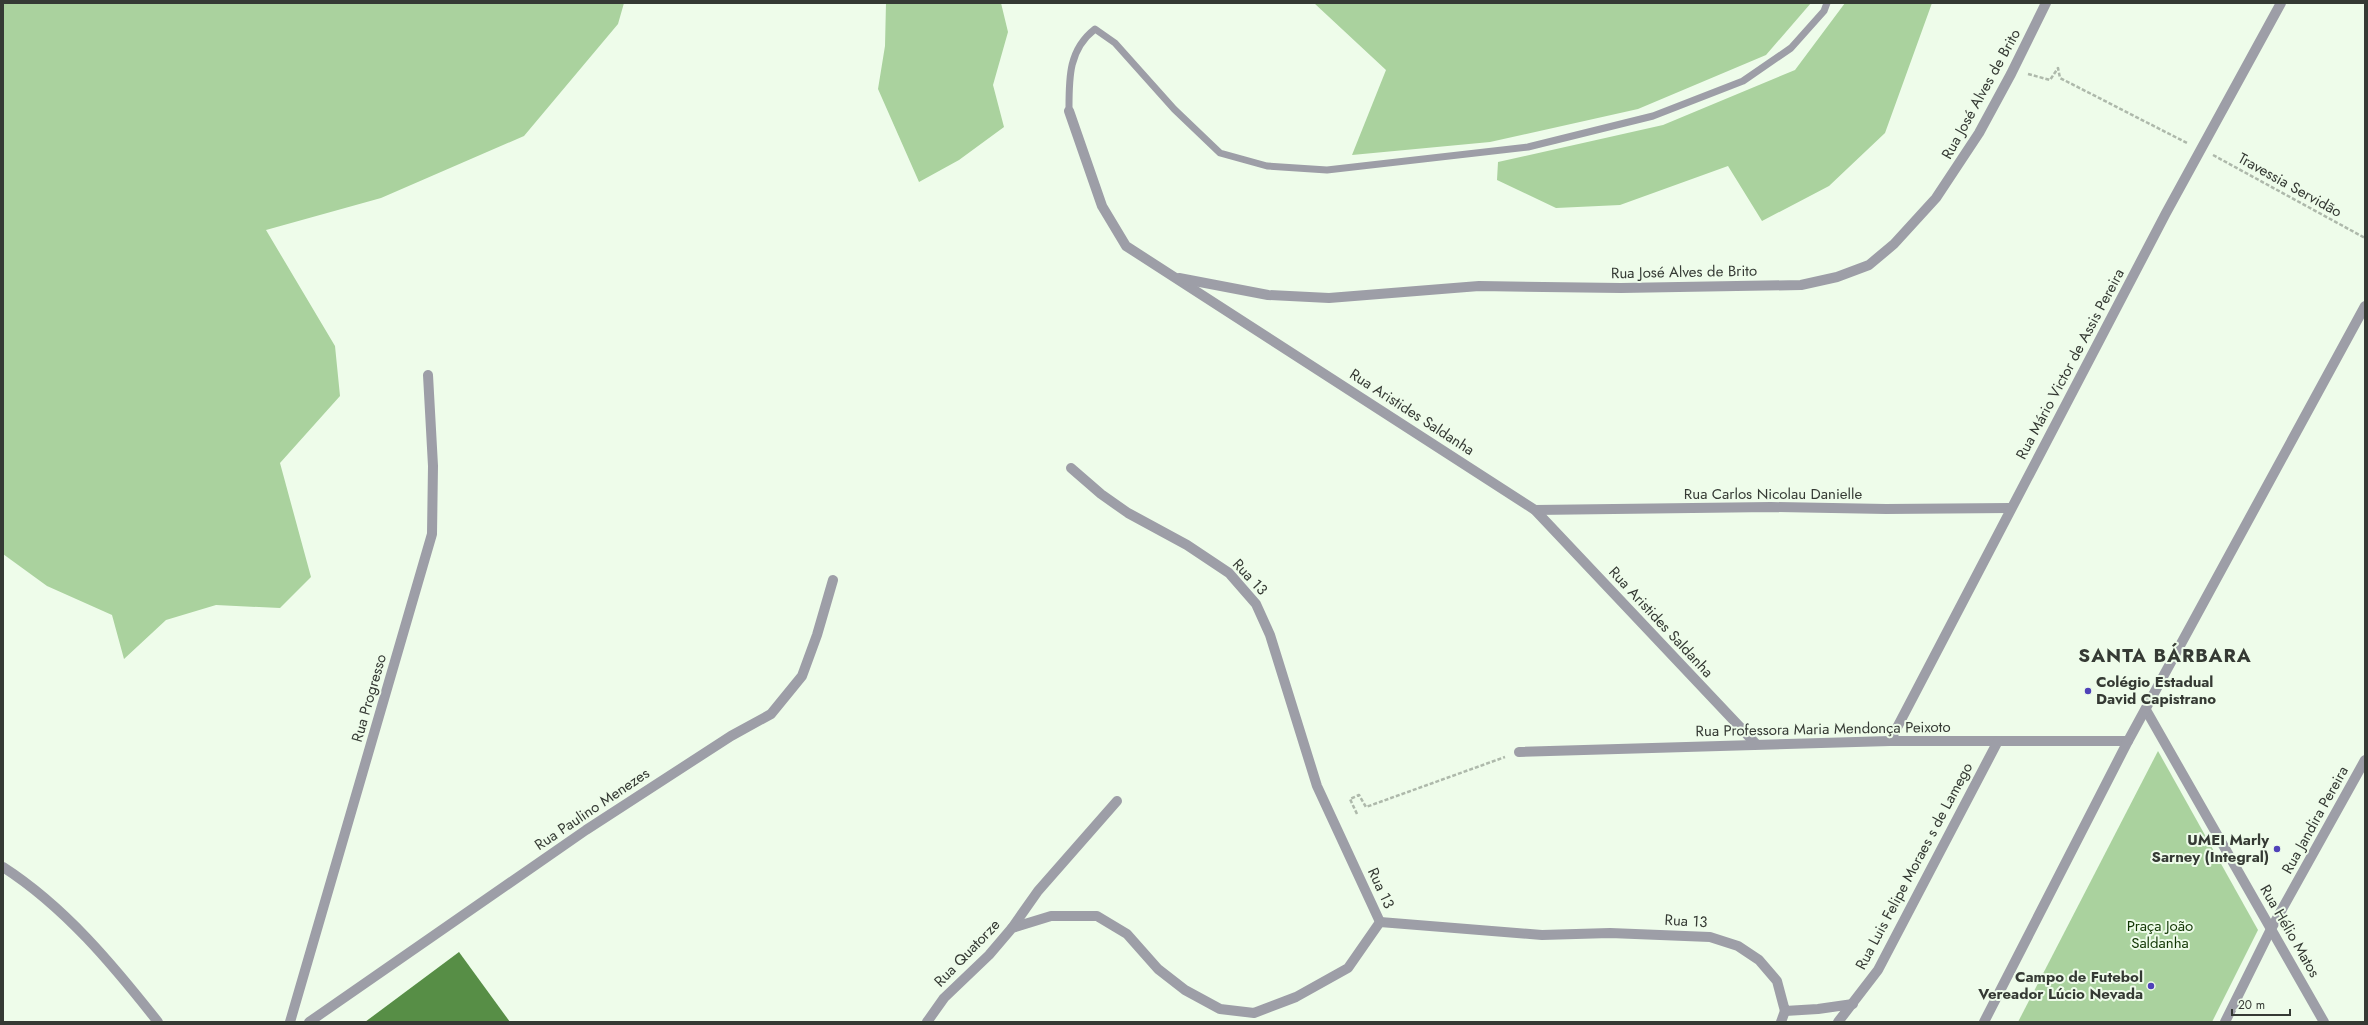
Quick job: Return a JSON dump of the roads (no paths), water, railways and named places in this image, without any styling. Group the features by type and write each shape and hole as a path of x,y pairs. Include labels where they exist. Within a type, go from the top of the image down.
{"street":[{"name":"Rua José Alves de Brito","path":"1179,278 1268,295 1329,298 1480,286 1621,288 1801,285 1837,277 1869,265 1894,244 1936,198 1979,133 2011,74 2046,3"},
{"name":"Rua Mário Victor de Assis Pereira","path":"1890,741 2010,508 2166,213 2281,3"},
{"name":"Rua Aristides Saldanha","path":"1070,111 1102,206 1126,246 1179,278 1535,510 1756,744"},
{"path":"1984,1022 2128,741 2365,306"},
{"name":"Rua Progresso","path":"290,1022 432,534 434,466 428,375"},
{"name":"Rua 13","path":"1071,468 1101,494 1128,513 1187,545 1228,573 1256,604 1270,635 1317,786 1380,922 1542,935 1610,933 1710,936 1738,946 1759,960 1777,981 1785,1011"},
{"name":"Rua Carlos Nicolau Danielle","path":"1535,510 1771,507 1886,509 2010,508"},
{"name":"Rua Paulino Menezes","path":"309,1022 586,830 731,736 771,714 802,676 817,635 833,580"},
{"name":"Rua Hélio Matos","path":"2146,710 2324,1022"},
{"name":"Rua Luis Felipe Moraes s de Lamego","path":"1838,1022 1854,1004 1878,970 1998,740"},
{"name":"Rua Professora Maria Mendonça Peixoto","path":"1519,752 1890,741 2128,741"},
{"name":"Rua Jandira Pereira","path":"2225,1022 2272,929 2365,760"},
{"path":"1012,928 1038,891 1117,801"},
{"path":"3,867 50,902 112,965 158,1022"},
{"name":"Rua Quatorze","path":"927,1022 944,998 989,955 1012,928 1051,916 1097,916 1127,934 1158,968 1186,990 1220,1009 1254,1013 1296,997 1348,968 1380,922"},
{"path":"1781,1022 1785,1011 1818,1009 1854,1004"}],"lane":[{"path":"1070,111 1069,77 1075,53 1084,38 1095,29 1115,43 1174,109 1220,153 1267,166 1327,170 1528,147 1653,116 1743,81 1791,48 1824,11 1827,3"}],"place":[{"name":"Colégio Estadual David Capistrano","path":"2088,691"},
{"name":"UMEI Marly Sarney (Integral)","path":"2277,849"},
{"name":"Campo de Futebol Vereador Lúcio Nevada","path":"2151,986"}],"district":[{"name":"SANTA BÁRBARA","path":"2165,655"}],"park label":[{"name":"Praça João Saldanha","path":"2160,934"}]}
